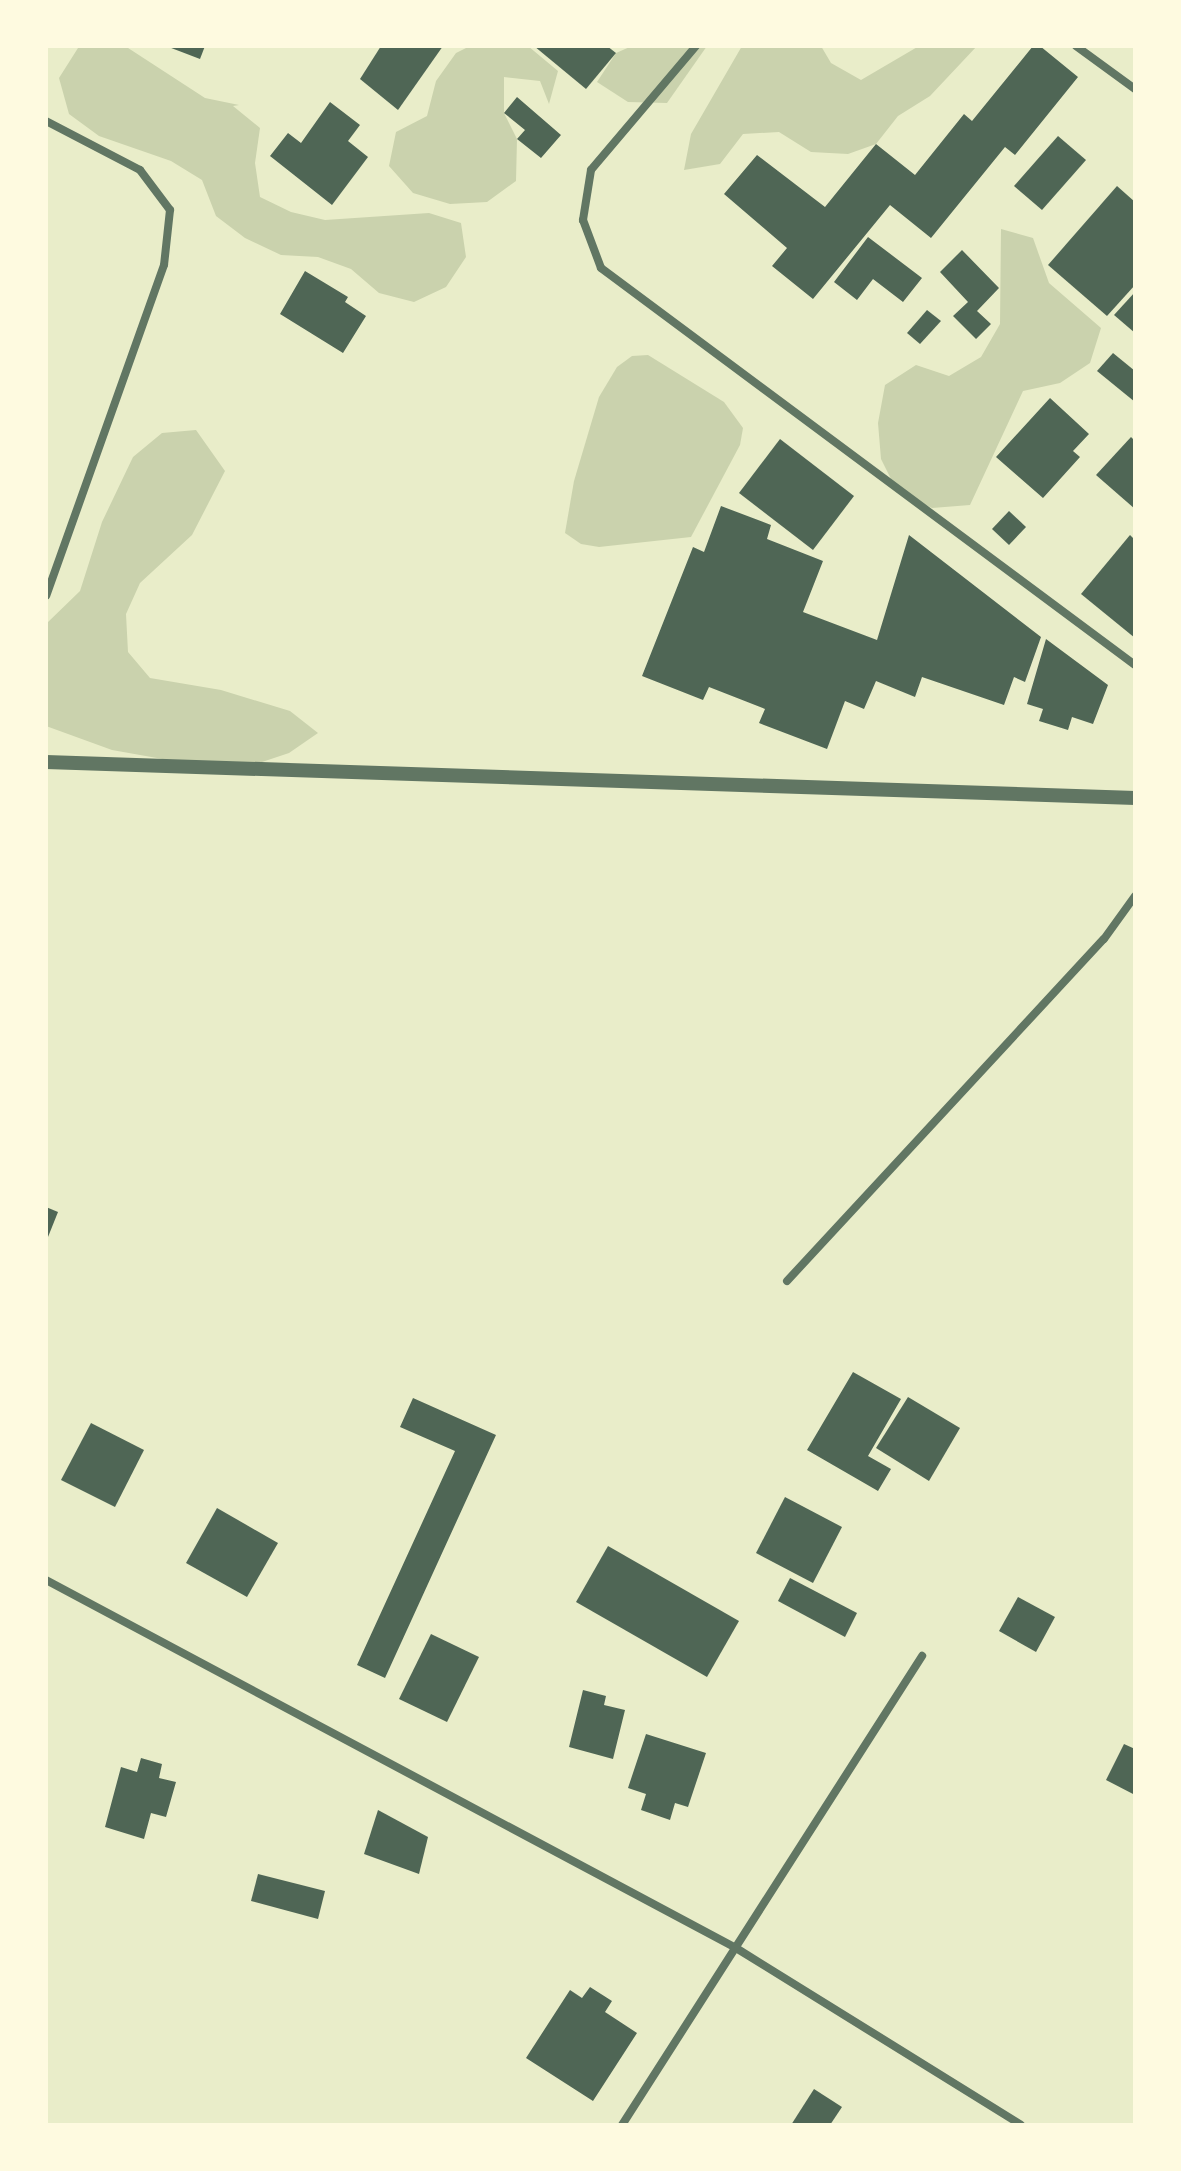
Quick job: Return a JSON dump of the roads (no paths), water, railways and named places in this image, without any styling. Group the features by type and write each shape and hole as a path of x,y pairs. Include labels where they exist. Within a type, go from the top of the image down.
{"street":[{"path":"696,46 591,170 583,220 601,268 1135,665"},
{"path":"1076,46 1135,89"},
{"path":"46,121 140,170 170,210 164,265 46,596"},
{"path":"46,762 1135,798"},
{"path":"787,1281 1104,939 1135,896"},
{"path":"46,1580 736,1948 1021,2125"},
{"path":"622,2125 922,1656"}]}
